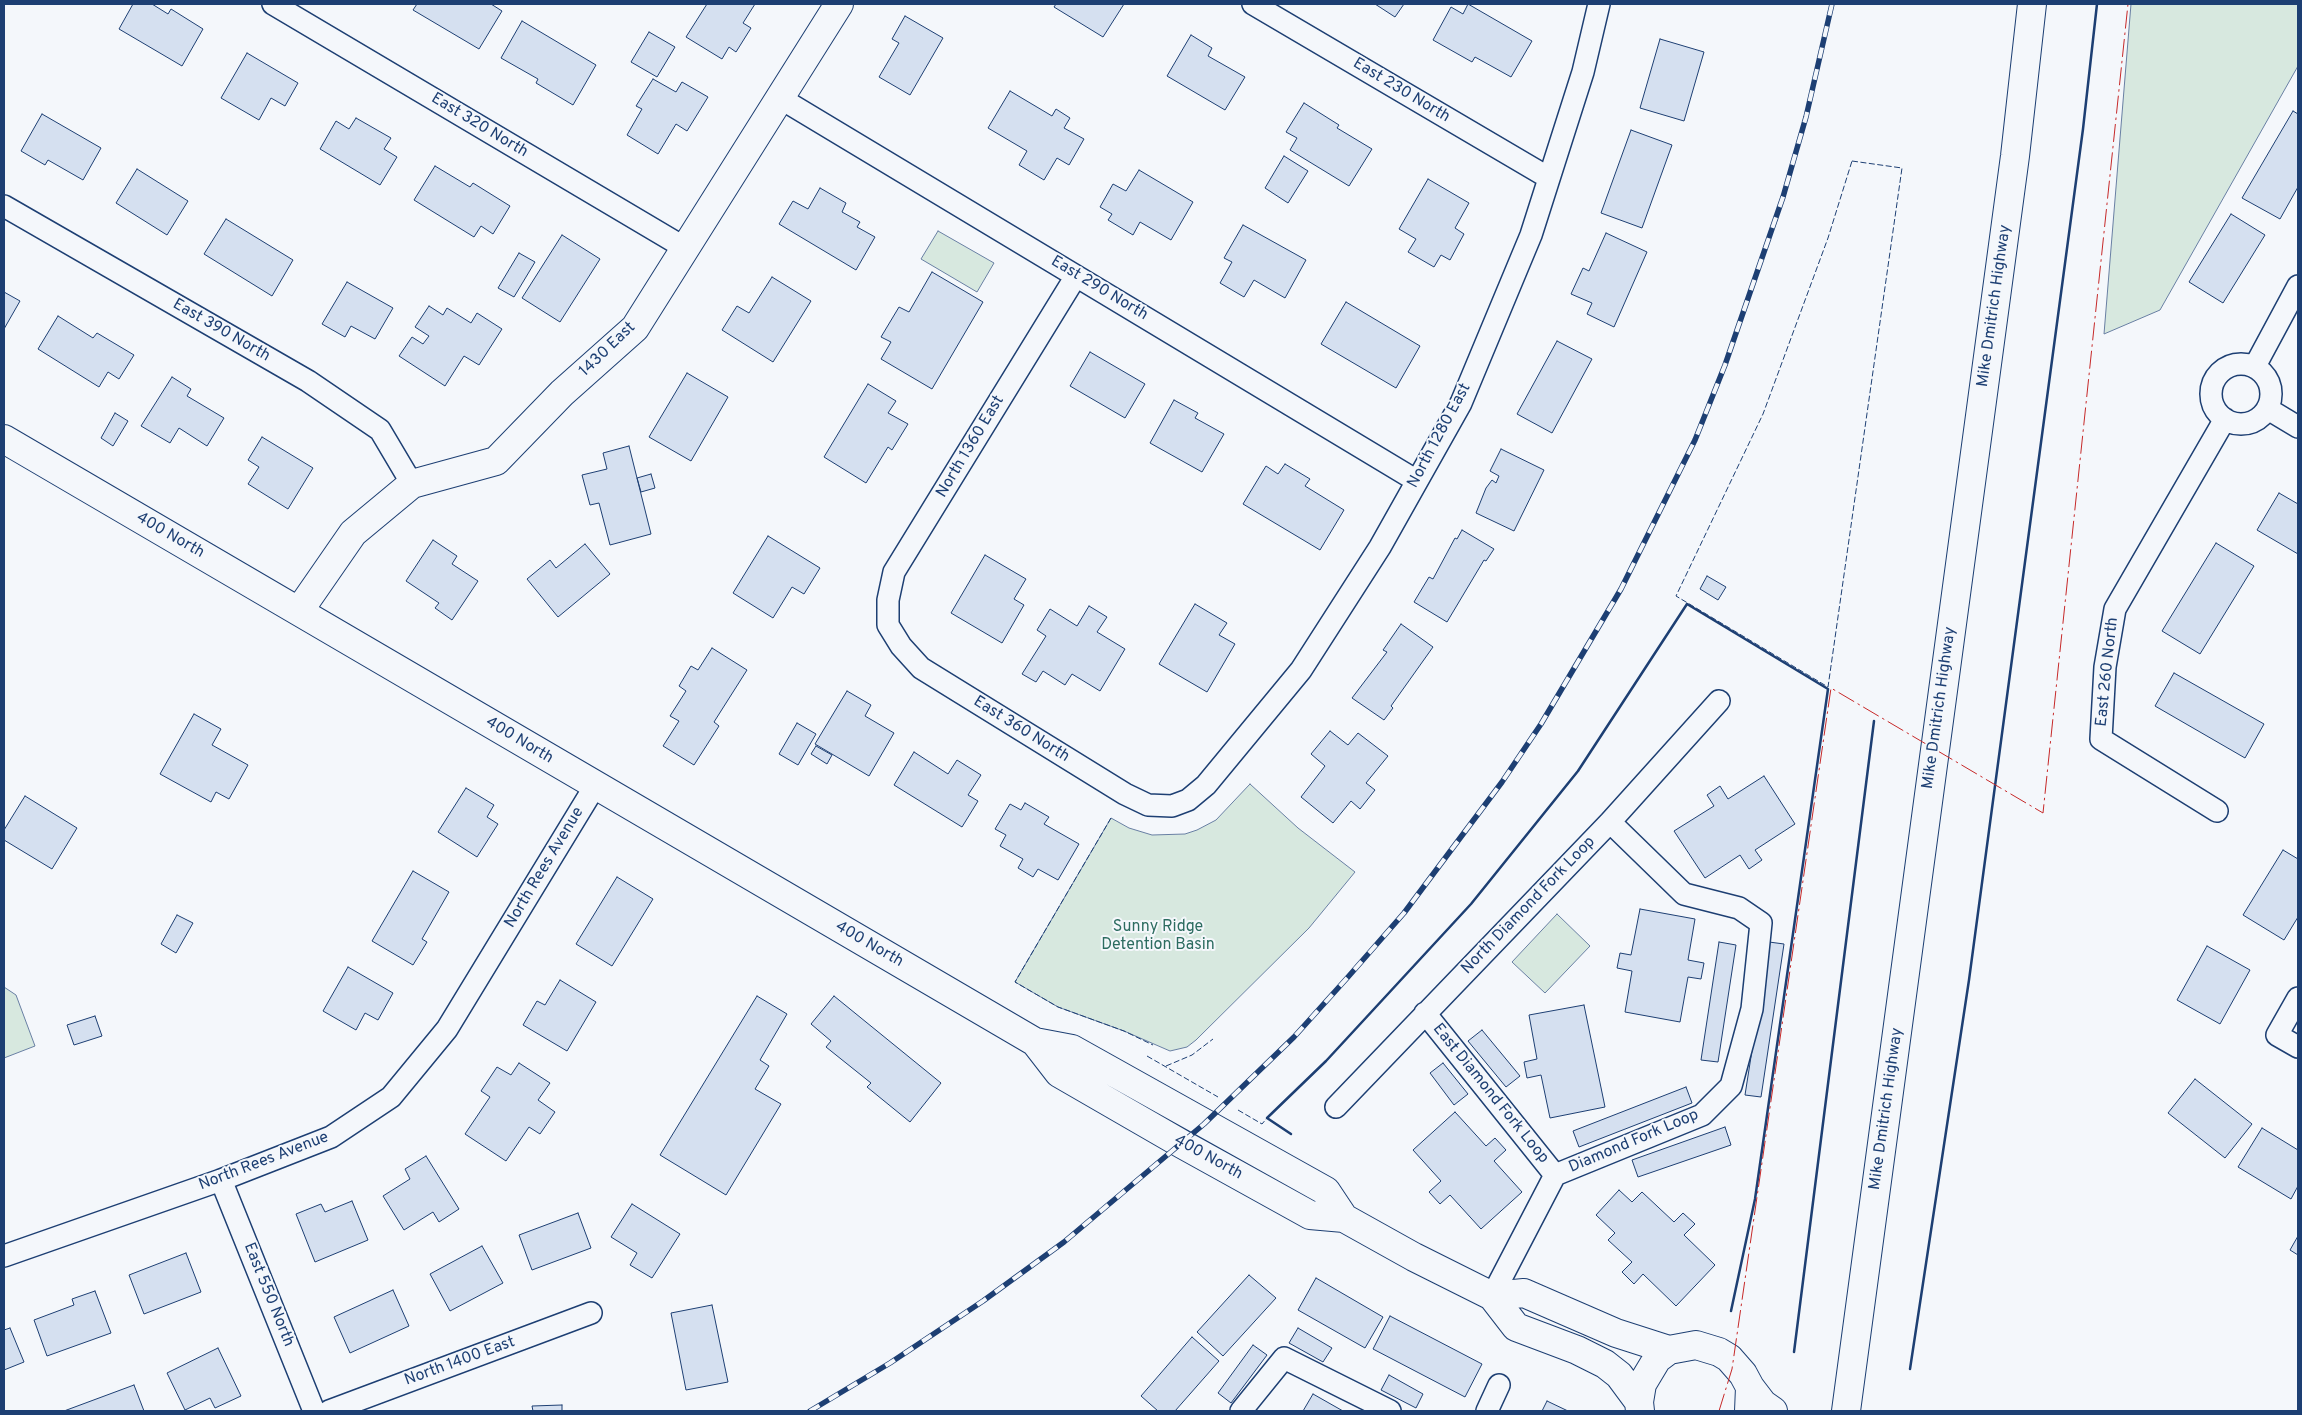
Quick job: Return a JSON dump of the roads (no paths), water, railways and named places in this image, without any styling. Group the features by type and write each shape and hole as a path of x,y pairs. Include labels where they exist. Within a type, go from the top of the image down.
{"main road":[{"name":"1430 East","path":"298,611 352,533 412,484 496,461 562,393 635,328 839,4"},
{"name":"Mike Dmitrich Highway","path":"1846,1411 2016,147 2032,4"},
{"name":"400 North","path":"4,439 1035,1042 1072,1049 1326,1192 1344,1218 1414,1257 1492,1296"},
{"path":"1492,1296 1524,1293 1616,1333 1669,1350"},
{"path":"1492,1296 1516,1326 1577,1350 1606,1364 1619,1375 1639,1407"},
{"path":"1639,1407 1642,1384 1657,1359 1669,1350 1696,1345 1719,1352 1729,1358 1743,1374 1749,1399 1763,1404 1773,1411"}],"street":[{"name":"East 320 North","path":"273,4 685,248"},
{"name":"East 230 North","path":"1253,4 1549,178"},
{"name":"North 1280 East","path":"1172,806 1188,800 1206,785 1301,670 1380,547 1461,403 1531,236 1583,72 1599,4"},
{"name":"East 290 North","path":"780,98 1417,481"},
{"name":"East 390 North","path":"4,206 316,386 380,430 412,484"},
{"name":"North 1360 East","path":"888,626 888,600 894,572 1076,276"},
{"path":"2255,366 2298,286"},
{"path":"2234,364 2255,366 2268,380 2271,399 2268,409 2262,416 2244,424 2225,420 2217,412 2210,394 2217,374 2234,364"},
{"path":"2268,409 2298,427"},
{"name":"East 260 North","path":"2217,811 2101,740 2105,667 2115,609 2225,420"},
{"name":"East 360 North","path":"888,626 901,646 921,668 1125,794 1148,805 1172,806"},
{"name":"North Diamond Fork Loop","path":"1336,1107 1610,822 1719,701"},
{"name":"North Rees Avenue","path":"4,1256 221,1180 331,1137 391,1097 447,1030 595,786"},
{"name":"Diamond Fork Loop","path":"1492,1296 1556,1175 1702,1115 1732,1086 1752,1010 1761,923 1739,908 1684,894 1610,822"},
{"path":"2298,998 2277,1035 2298,1048"},
{"name":"East Diamond Fork Loop","path":"1425,1014 1556,1175"},
{"name":"East 550 North","path":"221,1180 314,1411"},
{"name":"North 1400 East","path":"329,1411 591,1313"},
{"path":"1241,1411 1284,1358 1390,1411"},
{"path":"1487,1411 1499,1385"}],"railway":[{"path":"810,1411 890,1363 983,1301 1064,1242 1204,1124 1294,1037 1404,913 1502,782 1541,724 1621,589 1695,440 1725,365 1783,197 1806,117 1832,4"}],"park label":[{"name":"Sunny Ridge Detention Basin","path":"1158,937"}]}
